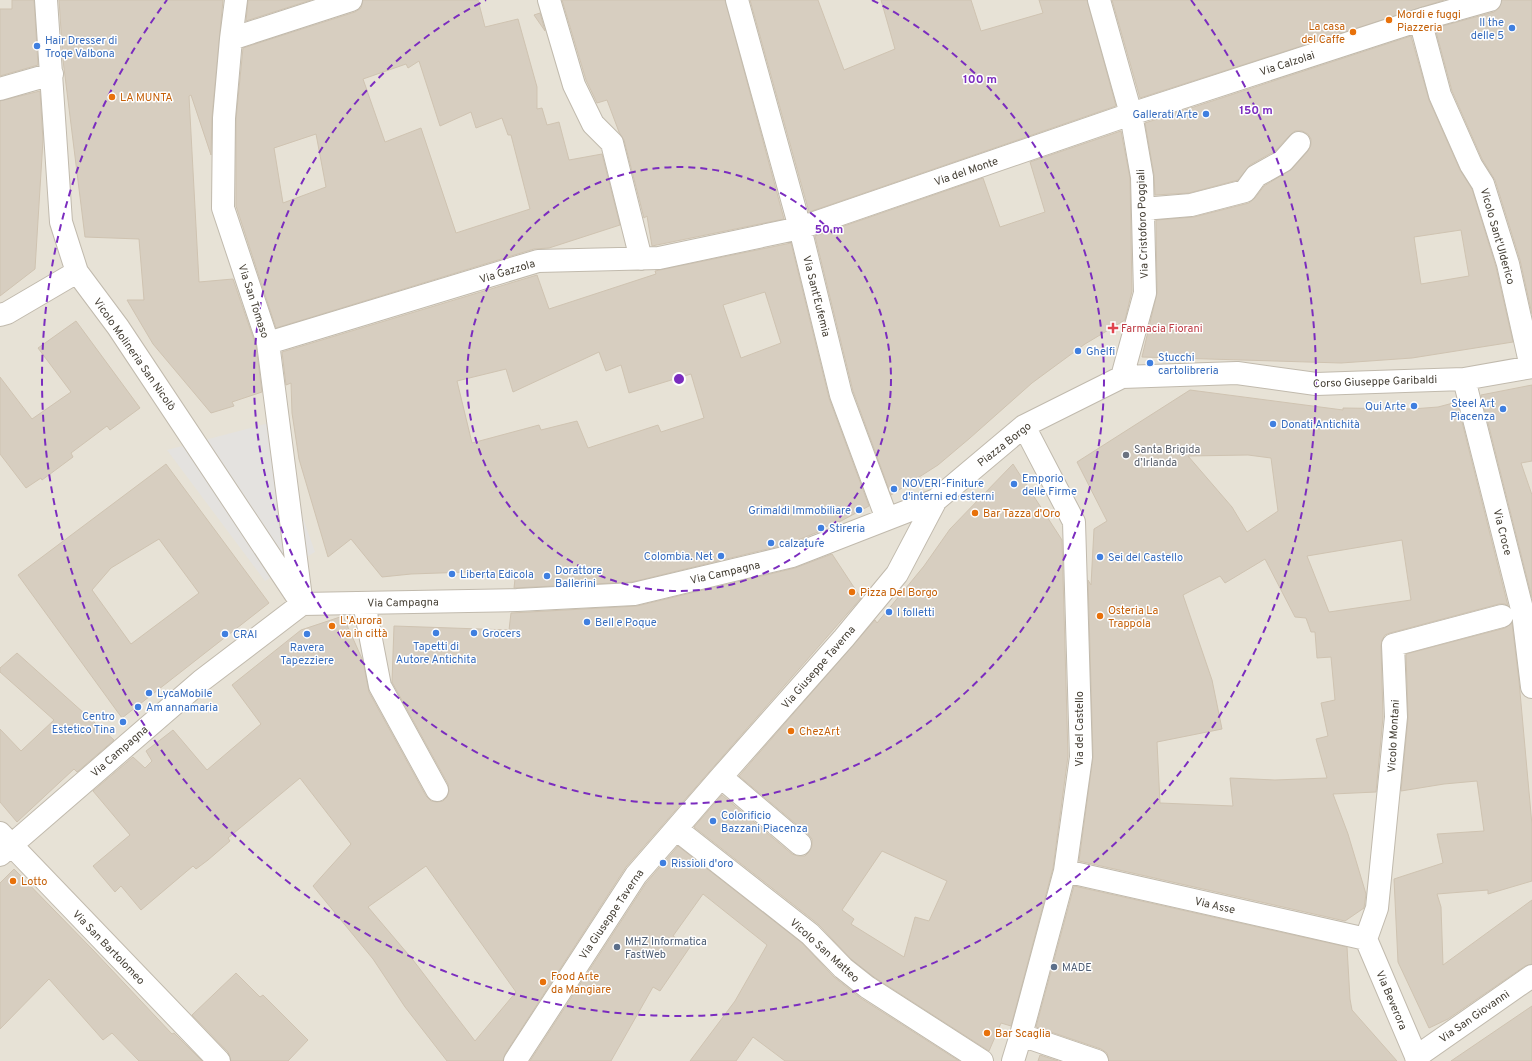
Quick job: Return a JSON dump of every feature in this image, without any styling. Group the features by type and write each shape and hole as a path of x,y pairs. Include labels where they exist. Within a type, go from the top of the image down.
{"street":[{"name":"Vicolo Molineria San Nicolò","path":"46,0 62,222 77,272 118,326 302,604"},
{"name":"Via San Tomaso","path":"236,0 224,118 223,208 268,343 302,604"},
{"path":"231,39 351,0"},
{"path":"549,0 574,85 593,124 612,143 641,259"},
{"name":"Via Sant'Eufemia","path":"737,0 800,228 841,395 887,519"},
{"name":"Via Cristoforo Poggiali","path":"1099,0 1131,114 1142,176 1145,293 1122,377"},
{"name":"Via Calzolai","path":"1131,114 1420,20 1490,0"},
{"name":"Vicolo Sant'Ulderico","path":"1420,20 1440,95 1470,165 1483,184 1508,264 1531,367"},
{"path":"0,89 52,74"},
{"name":"Via del Monte","path":"800,228 1131,114"},
{"path":"1143,209 1191,205 1245,191 1256,176 1283,162 1299,143"},
{"name":"Via Gazzola","path":"268,343 538,261 658,258 800,228"},
{"path":"0,315 7,313 77,272"},
{"name":"Corso Giuseppe Garibaldi","path":"1122,377 1237,373 1316,384 1464,379 1531,367"},
{"name":"Piazza Borgo","path":"887,519 936,500 1024,426 1122,377"},
{"name":"Via Croce","path":"1464,379 1523,613 1532,687"},
{"name":"Via del Castello","path":"1013,1061 1065,871 1081,757 1074,522 1024,426"},
{"name":"Piazza Borgo","path":"897,574 936,500"},
{"name":"Via Campagna","path":"3,845 201,681 302,604 517,600 634,594 792,556 887,519"},
{"name":"Via Giuseppe Taverna","path":"515,1061 636,875 720,777 844,638 897,574"},
{"path":"364,603 380,686 438,790"},
{"name":"Vicolo Montani","path":"1366,939 1377,908 1395,732 1396,717 1393,645 1502,616"},
{"path":"720,777 800,844"},
{"name":"Vicolo San Matteo","path":"676,829 810,934 849,973 867,987 982,1061"},
{"name":"Via San Bartolomeo","path":"3,845 219,1061"},
{"name":"Via Asse","path":"1065,871 1366,939"},
{"name":"Via Beverora","path":"1366,939 1417,1059"},
{"name":"Via San Giovanni","path":"1417,1059 1532,976"},
{"path":"1021,1035 1097,1061"}],"shaded area":[{"path":"0,0 1532,0 1532,1061 0,1061"},
{"path":"269,423 315,552 265,581 167,450"}],"building":[{"path":"12,0 34,0 38,65 0,76 0,9 12,9"},
{"path":"59,0 223,0 212,117 211,155 191,95 189,96 199,282 233,279 256,346 262,392 232,402 234,406 211,413 153,344 127,300 144,300 139,239 85,237 63,60"},
{"path":"248,0 311,0 246,21"},
{"path":"363,0 478,0 485,27 518,19 537,87 537,109 542,108 547,125 559,122 569,160 602,154 620,225 549,248 534,249 276,328 236,206 236,119 243,48 355,12 361,8","holes":["419,61 440,126 471,112 476,128 502,118 508,135 511,135 530,209 456,233 421,128 385,142 363,79 406,64 408,68","316,134 326,187 283,203 274,148"]},
{"path":"562,0 725,0 784,219 652,246 647,216 644,218 624,140 619,132 607,100 597,103 586,80"},
{"path":"750,0 818,0 844,70 895,49 881,0 971,0 981,31 1043,13 1039,0 1087,0 1116,106 809,212"},
{"path":"1112,0 1444,0 1140,98"},
{"path":"1502,0 1532,0 1532,314 1520,260 1495,180 1482,159 1452,91 1435,28 1494,12 1499,8"},
{"path":"540,13 545,31 534,15"},
{"path":"1411,36 1429,100 1460,170 1472,189 1496,267 1513,342 1412,358 1341,363 1142,357 1157,293 1156,220 1194,217 1249,203 1264,186 1292,169 1308,151 1311,145 1311,139 1308,134 1302,131 1295,131 1275,151 1250,165 1238,180 1189,193 1155,195 1154,175 1145,123","holes":["1461,230 1469,276 1421,284 1414,237"]},
{"path":"40,91 43,140 35,269 0,296 0,101"},
{"path":"1121,131 1130,178 1132,291 1125,320 1085,344 1032,383 938,465 891,495 853,391 815,236 983,178 1000,227 1045,212 1030,162"},
{"path":"791,243 829,398 869,506 841,521 817,530 818,532 788,544 632,582 514,588 515,579 468,576 468,572 411,574 382,577 351,539 328,557 299,459 292,413 291,383 286,385 282,352 537,275 549,309 656,274 655,271","holes":["765,292 781,343 741,358 723,305","599,352 606,371 621,365 629,393 691,374 704,418 661,432 658,425 588,448 577,421 541,430 539,425 472,443 457,381 506,369 513,392"]},
{"path":"76,321 140,408 110,430 107,426 71,453 73,457 42,480 41,478 26,488 0,454 0,377 32,419 71,392 38,348"},
{"path":"1532,385 1532,461 1521,463 1532,495 1532,598 1481,395"},
{"path":"1190,390 1343,410 1343,408 1412,409 1438,407 1457,402 1508,606 1505,604 1499,604 1390,633 1385,635 1382,640 1383,717 1376,792 1333,794 1348,834 1366,894 1364,908 1345,921 1079,861 1093,757 1088,580 1091,585 1094,529 1107,521 1077,462","holes":["1248,455 1271,458 1278,511 1247,532 1232,507 1188,456","1402,540 1411,600 1329,612 1307,556","1265,559 1295,617 1306,618 1311,632 1315,632 1317,658 1331,657 1335,700 1321,703 1328,736 1316,739 1327,778 1275,780 1230,778 1233,806 1160,803 1157,742 1222,729 1212,680 1183,595 1220,576 1225,583"]},
{"path":"166,464 269,603 122,718 18,575","holes":["159,539 199,593 131,644 92,590 111,568"]},
{"path":"1013,464 1062,540 1068,756 1053,868 1011,1026 1001,1023 989,1051 874,977 851,959 818,924 694,827 722,795 792,854 805,856 809,852 812,846 812,839 808,834 739,776 875,620 877,623 924,566 950,529","holes":["882,851 947,881 929,921 915,917 904,957 851,924 854,919 842,910"]},
{"path":"832,554 861,598 626,867 505,1054 503,1061 447,1061 405,1007 373,959 313,886 351,844 300,778 228,838 230,841 208,860 196,869 193,866 141,910 121,886 115,892 93,866 130,835 93,791 133,757 145,768 152,761 146,751 173,730 207,770 261,724 232,685 301,630 343,616 363,661 369,692 426,796 431,801 437,802 443,801 447,797 449,791 448,784 392,682 394,626 509,630 511,613 637,606 795,568","holes":["426,866 516,992 475,1041 413,960 368,907"]},
{"path":"1512,623 1519,681 1532,825 1532,881 1488,894 1488,890 1437,894 1441,907 1443,965 1532,900 1532,964 1525,966 1448,1019 1429,1028 1398,962 1394,879 1443,863 1437,834 1484,831 1477,781 1444,784 1401,791 1408,718 1406,654 1505,628"},
{"path":"17,653 114,740 77,772 74,769 17,822 0,802 0,729 21,751 54,720 0,672 0,668"},
{"path":"678,846 802,943 834,977 859,997 959,1061 785,1061 753,1037 736,1061 690,1061 735,1001 767,945 703,894 673,936 690,947 660,991 653,987 611,1061 530,1061 646,883"},
{"path":"14,869 172,1034 174,1033 202,1061 139,1061 112,1033 103,1040 49,979 0,1029 0,883"},
{"path":"1074,886 1347,947 1352,1010 1397,1061 1109,1061 1107,1053 1101,1049 1036,1027"},
{"path":"236,973 260,997 263,995 308,1040 288,1061 231,1061 228,1052 192,1015"},
{"path":"1532,1006 1532,1061 1451,1061"},
{"path":"1040,1055 1058,1061 1038,1061"}],"place":[{"name":"Mordi e fuggi Piazzeria","path":"1389,20"},
{"name":"Il the delle 5","path":"1512,28"},
{"name":"La casa del Caffe","path":"1353,32"},
{"name":"Hair Dresser di Troqe Valbona","path":"37,46"},
{"name":"LA MUNTA","path":"112,97"},
{"name":"Gallerati Arte","path":"1206,114"},
{"name":"Farmacia Fiorani","path":"1113,328"},
{"name":"Ghelfi","path":"1078,351"},
{"name":"Stucchi cartolibreria","path":"1150,363"},
{"name":"Qui Arte","path":"1414,406"},
{"name":"Steel Art Piacenza","path":"1503,409"},
{"name":"Donati Antichità","path":"1273,424"},
{"name":"Santa Brigida d’Irlanda","path":"1126,455"},
{"name":"Emporio delle Firme","path":"1014,484"},
{"name":"NOVERI-Finiture d'interni ed esterni","path":"894,489"},
{"name":"Grimaldi Immobiliare","path":"859,510"},
{"name":"Bar Tazza d'Oro","path":"975,513"},
{"name":"Stireria","path":"821,528"},
{"name":"calzature","path":"771,543"},
{"name":"Colombia. Net","path":"721,556"},
{"name":"Sei del Castello","path":"1100,557"},
{"name":"Liberta Edicola","path":"452,574"},
{"name":"Dorattore Ballerini","path":"547,576"},
{"name":"Pizza Del Borgo","path":"852,592"},
{"name":"I folletti","path":"889,612"},
{"name":"Osteria La Trappola","path":"1100,616"},
{"name":"Bell e Poque","path":"587,622"},
{"name":"L'Aurora va in città","path":"332,626"},
{"name":"Tapetti di Autore Antichita","path":"436,633"},
{"name":"Grocers","path":"474,633"},
{"name":"CRAI","path":"225,634"},
{"name":"Ravera Tapezziere","path":"307,634"},
{"name":"LycaMobile","path":"149,693"},
{"name":"Am annamaria","path":"138,707"},
{"name":"Centro Estetico Tina","path":"123,722"},
{"name":"ChezArt","path":"791,731"},
{"name":"Colorificio Bazzani Piacenza","path":"713,821"},
{"name":"Rissioli d'oro","path":"663,863"},
{"name":"Lotto","path":"13,881"},
{"name":"MHZ Informatica FastWeb","path":"617,947"},
{"name":"MADE","path":"1054,967"},
{"name":"Food Arte da Mangiare","path":"543,982"},
{"name":"Bar Scaglia","path":"987,1033"}]}
